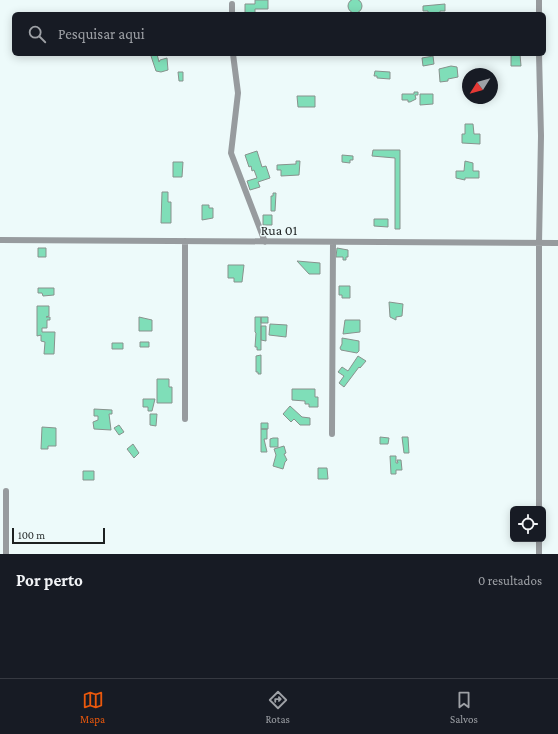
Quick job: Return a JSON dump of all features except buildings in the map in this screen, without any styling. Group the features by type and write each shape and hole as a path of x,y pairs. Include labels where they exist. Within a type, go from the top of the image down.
{"street":[{"path":"539,0 539,12"},
{"path":"232,4 232,12"},
{"path":"233,56 238,93 231,153 265,242"},
{"path":"539,56 541,136 539,243 539,506"},
{"name":"Rua 01","path":"0,240 558,243"},
{"path":"185,241 185,419"},
{"path":"332,434 333,242"},
{"path":"6,491 6,554"},
{"path":"539,542 539,554"}]}
